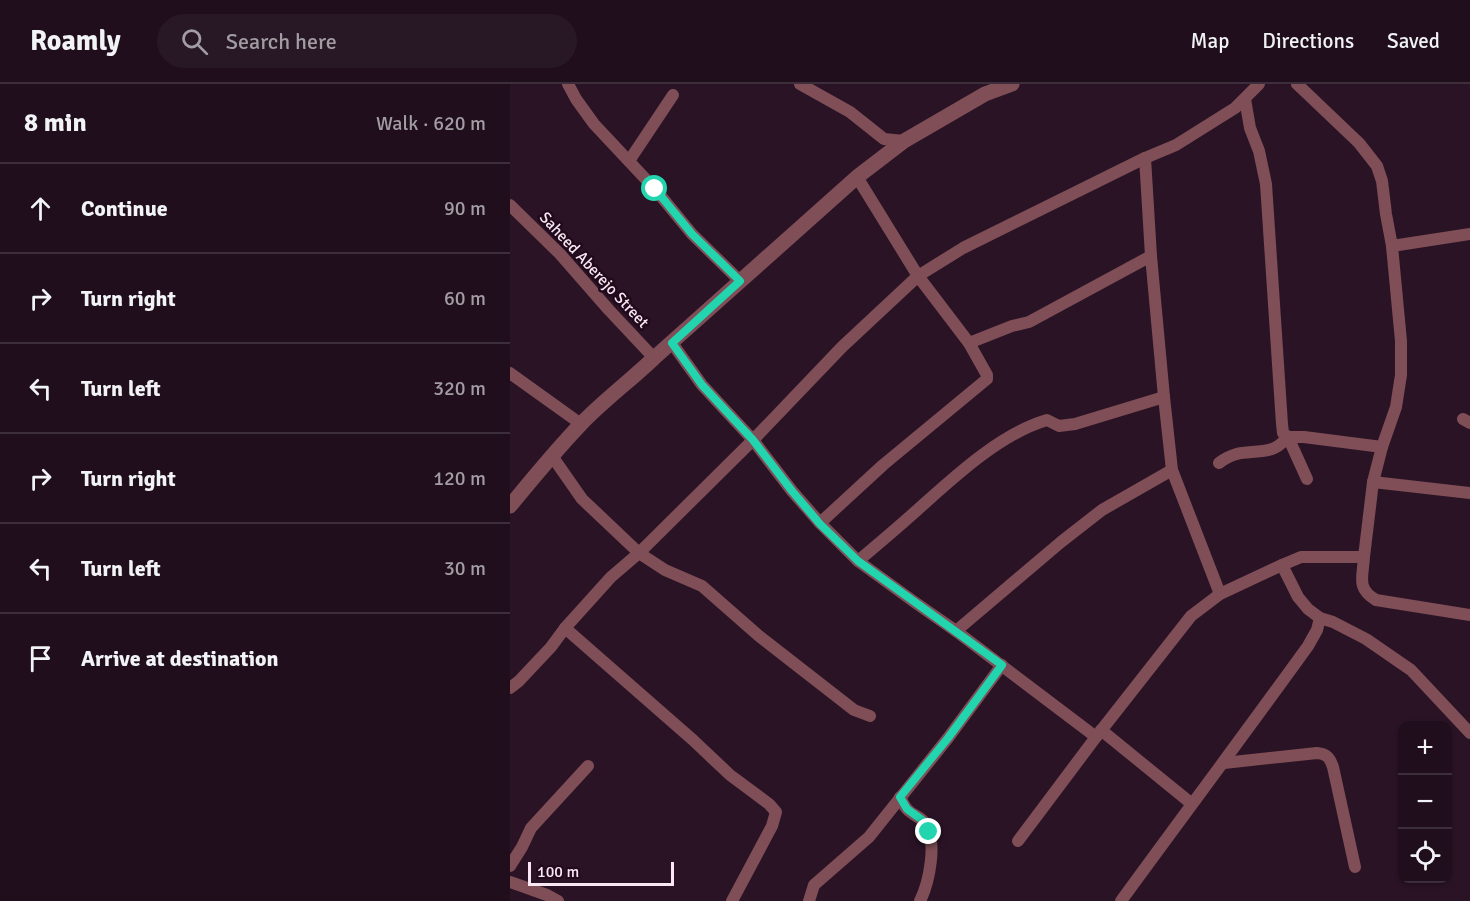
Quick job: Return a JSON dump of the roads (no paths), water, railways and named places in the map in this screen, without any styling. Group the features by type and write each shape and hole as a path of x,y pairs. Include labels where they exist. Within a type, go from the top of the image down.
{"street":[{"path":"568,84 594,124 655,189 692,234 740,281"},
{"path":"800,84 850,112 884,139 904,141"},
{"path":"510,506 581,424 857,177 904,141 981,89 1012,84"},
{"path":"510,688 551,647 611,577 639,553 753,440 842,347 918,276 963,248 1176,145 1235,108 1259,84"},
{"path":"1297,84 1359,143 1377,166 1382,181 1392,246 1401,341 1401,375 1396,407 1373,482 1362,587 1366,594 1376,600 1470,615"},
{"path":"629,161 674,95"},
{"path":"1245,99 1250,128 1259,151 1266,184 1283,433 1288,437 1307,479"},
{"path":"1145,158 1172,470 1220,594"},
{"path":"820,524 883,465 987,379 969,343 918,276 857,177"},
{"name":"Saheed Aberejo Street","path":"512,212 560,254 654,358"},
{"path":"1392,246 1470,234"},
{"path":"969,343 1012,326 1029,322 1152,256"},
{"path":"672,343 702,385 753,440 820,524 858,561 1098,733 1192,804"},
{"path":"510,373 581,424"},
{"path":"858,561 937,492 1004,440 1034,424 1047,420 1059,426 1075,424 1164,398"},
{"path":"1219,463 1228,456 1240,453 1271,450 1288,437 1382,447"},
{"path":"552,456 582,499 639,553 665,570 702,586 768,643 854,710 870,716"},
{"path":"956,631 1102,510 1172,470"},
{"path":"1373,482 1470,493"},
{"path":"1018,841 1098,733 1191,616 1220,594 1301,557 1364,557"},
{"path":"1282,564 1298,597 1308,609 1320,618 1366,639 1411,670 1470,733"},
{"path":"1121,901 1308,646 1317,630 1320,618"},
{"path":"565,628 730,775 769,804 776,812 772,826 732,901"},
{"path":"809,901 814,885 868,837 948,738 1002,665"},
{"path":"1224,763 1317,753 1328,757 1333,767 1355,867"},
{"path":"510,866 531,828 588,766"},
{"path":"900,797 907,809 925,822 931,841 931,862 925,890 920,901"},
{"path":"510,882 558,901"}]}
